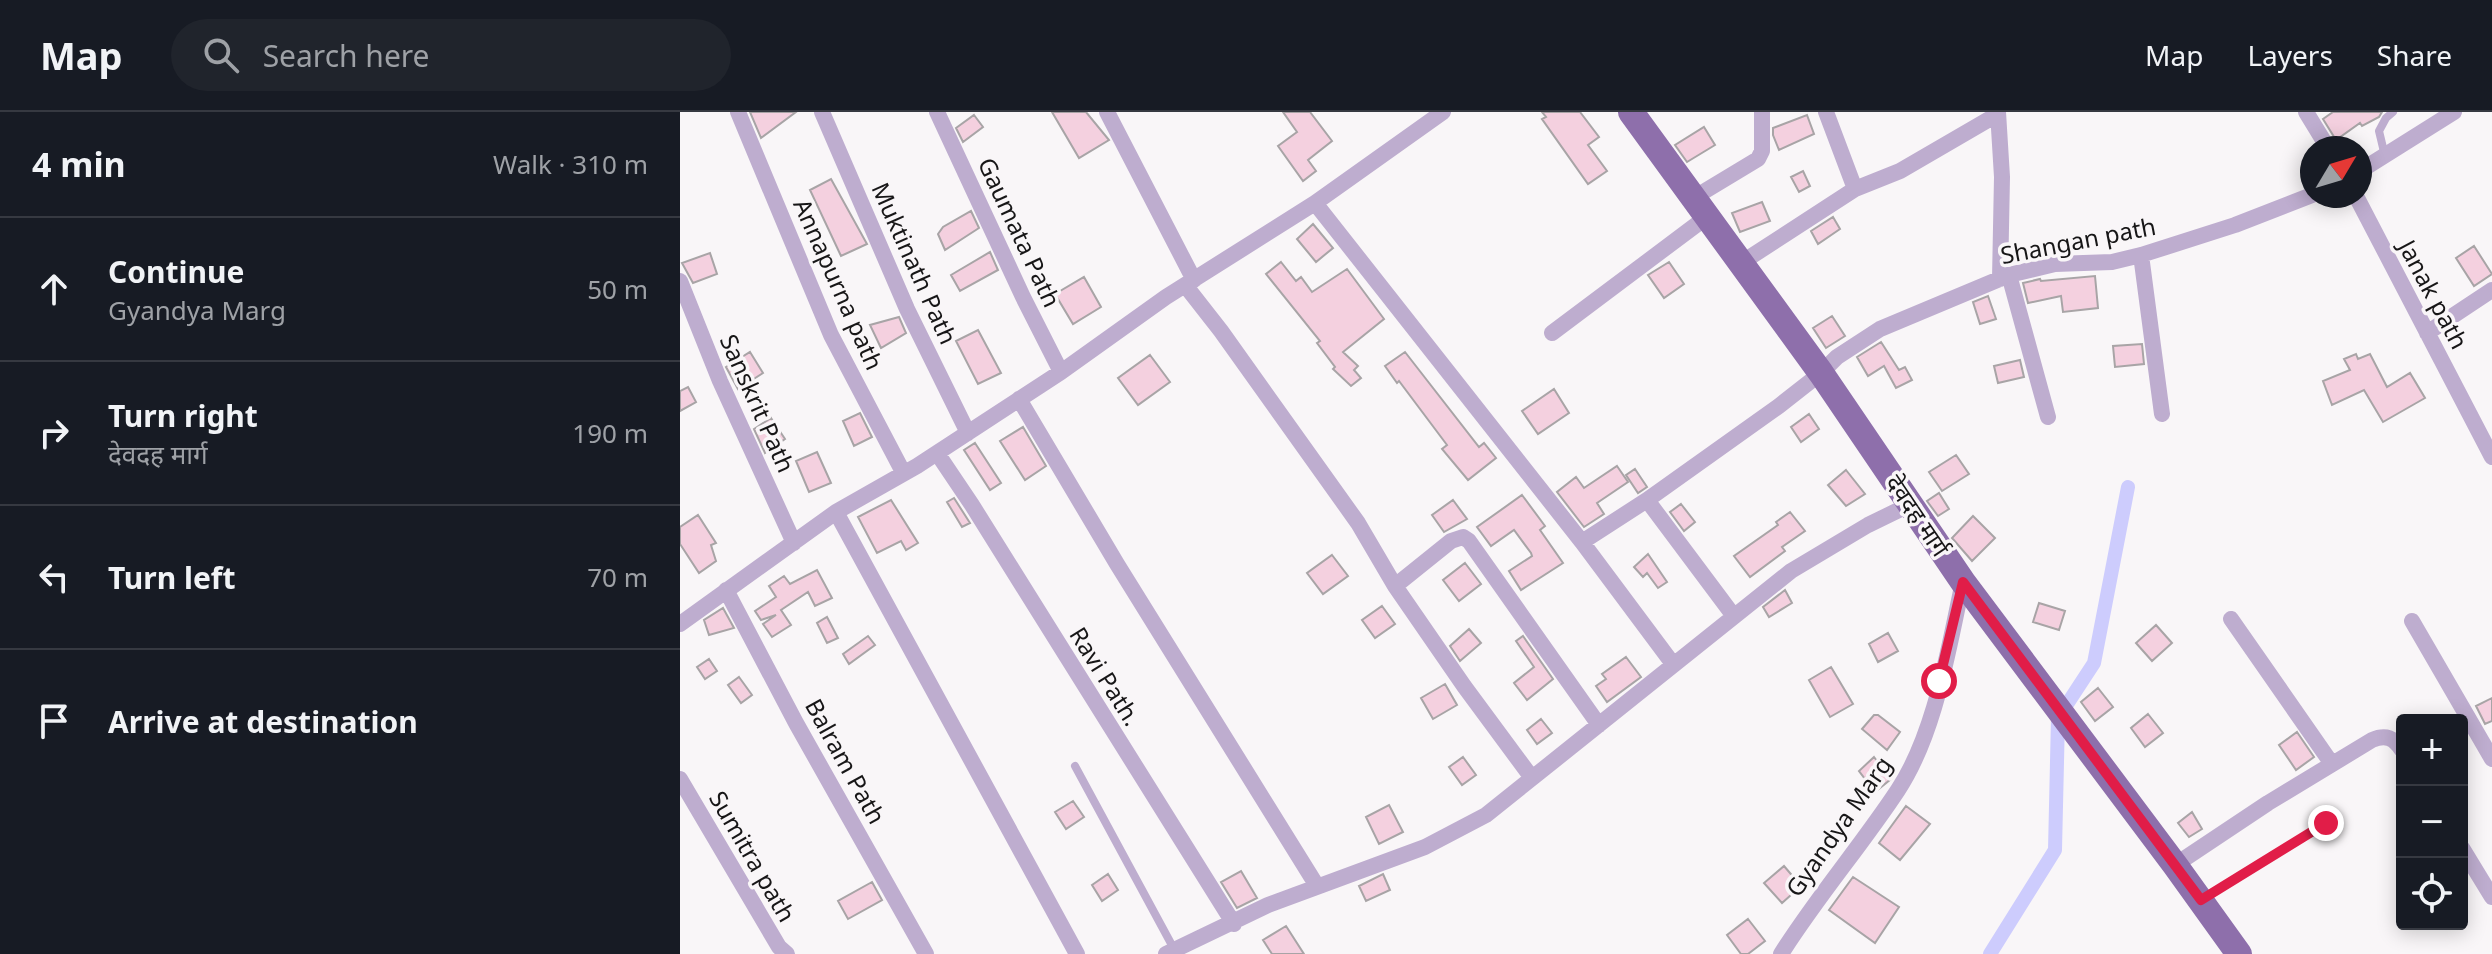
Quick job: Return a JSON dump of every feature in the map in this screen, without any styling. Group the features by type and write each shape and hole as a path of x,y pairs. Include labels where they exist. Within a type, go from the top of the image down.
{"main road":[{"name":"देवदह मार्ग","path":"1631,112 1821,373 1963,582 2239,954"}],"street":[{"name":"Annapurna path","path":"738,112 831,335 903,472"},
{"name":"Muktinath Path","path":"822,112 907,309 968,433"},
{"name":"Gaumata Path","path":"937,112 1061,372"},
{"path":"1107,112 1189,282 1358,523 1395,586 1464,686 1532,778"},
{"path":"680,624 836,512 937,453 1061,372 1189,282 1315,203 1443,112"},
{"path":"1552,333 1758,159 1762,151 1762,112"},
{"path":"1826,112 1855,189"},
{"path":"2306,112 2321,136"},
{"path":"2372,164 2454,112"},
{"path":"1741,263 1855,189 1900,171 1998,113 2004,277 2048,417"},
{"name":"Shangan path","path":"1582,542 1647,500 1821,373 1837,357 1880,329 2004,277 2055,264 2112,262 2141,255 2235,225 2300,200"},
{"path":"1315,203 1582,542 1673,664"},
{"name":"Janak path","path":"2362,208 2427,333 2487,435 2492,457"},
{"path":"2141,255 2162,414"},
{"name":"Sanskrit Path","path":"680,281 720,381 794,543"},
{"path":"2427,333 2492,290"},
{"path":"1019,399 1117,564 1317,886"},
{"name":"Ravi Path.","path":"937,453 1234,924"},
{"path":"1647,500 1733,615"},
{"path":"1172,952 1268,905 1385,863 1486,815 1791,571 1868,525 1911,504"},
{"path":"836,512 1077,954"},
{"path":"1395,586 1451,541 1463,537 1469,541 1599,725"},
{"name":"Gyandya Marg","path":"1781,954 1810,908 1899,789 1925,733 1963,582"},
{"name":"Balram Path","path":"726,590 796,723 926,954"},
{"path":"2231,619 2332,764"},
{"path":"2412,621 2492,759"},
{"path":"2175,865 2379,737 2396,741"},
{"name":"Sumitra path","path":"680,779 779,947 787,954"},
{"path":"2468,858 2492,897"}],"lane":[{"path":"2385,156 2379,131 2393,112"},
{"path":"1075,766 1172,952"},
{"path":"2201,900 2326,823"}],"building":[{"path":"750,112 796,112 761,138"},
{"path":"1052,112 1086,112 1109,140 1079,158"},
{"path":"1283,112 1310,112 1332,141 1308,160 1316,171 1303,181 1278,146 1297,132"},
{"path":"1542,112 1580,112 1599,137 1588,145 1607,171 1588,184 1542,119 1546,117"},
{"path":"2333,112 2382,112 2379,117 2362,126 2360,123 2342,136 2334,136 2323,119"},
{"path":"974,115 983,127 963,142 956,128"},
{"path":"1807,115 1814,134 1779,150 1773,128"},
{"path":"1704,127 1715,145 1687,162 1675,145"},
{"path":"1803,171 1810,186 1799,192 1791,177"},
{"path":"831,179 867,244 841,256 810,190"},
{"path":"1762,202 1770,221 1740,232 1732,213"},
{"path":"971,211 979,228 945,250 938,234 943,227"},
{"path":"1833,217 1840,229 1818,244 1811,231"},
{"path":"1313,224 1333,248 1316,262 1297,239"},
{"path":"2474,246 2492,274 2474,286 2456,258"},
{"path":"990,252 998,270 960,291 951,275"},
{"path":"710,253 717,274 693,283 682,263"},
{"path":"1281,262 1296,281 1301,277 1312,292 1347,269 1384,319 1343,352 1358,366 1354,370 1361,378 1351,386 1333,369 1335,367 1317,343 1320,341 1266,274"},
{"path":"1669,262 1684,284 1664,298 1648,275"},
{"path":"2095,276 2098,308 2063,312 2061,296 2028,303 2023,283 2040,279"},
{"path":"1084,277 1101,307 1073,324 1055,294"},
{"path":"1988,296 1996,319 1980,324 1973,302"},
{"path":"1832,316 1845,336 1826,348 1813,328"},
{"path":"899,317 906,333 881,348 870,325"},
{"path":"978,330 1001,373 978,384 956,341"},
{"path":"1881,342 1899,370 1905,367 1912,380 1896,388 1884,366 1868,376 1857,357"},
{"path":"2142,344 2144,364 2115,367 2113,346"},
{"path":"750,352 763,373 738,389 726,367"},
{"path":"1405,352 1479,447 1484,443 1496,458 1468,480 1442,449 1447,445 1385,366"},
{"path":"2356,354 2358,359 2370,354 2387,387 2410,373 2425,398 2383,422 2364,390 2332,405 2323,381 2350,370 2344,359"},
{"path":"1150,355 1170,382 1138,405 1118,378"},
{"path":"2020,360 2024,377 1998,383 1994,366"},
{"path":"688,387 696,402 680,411 680,391"},
{"path":"1554,389 1569,413 1538,434 1522,411"},
{"path":"860,413 872,437 854,446 843,421"},
{"path":"1809,414 1819,429 1801,442 1791,427"},
{"path":"771,418 785,439 765,453 754,429"},
{"path":"1023,427 1046,466 1025,480 1000,441"},
{"path":"975,443 1001,483 990,490 964,450"},
{"path":"817,452 831,483 809,492 796,461"},
{"path":"1956,455 1969,474 1942,491 1929,472"},
{"path":"1617,466 1628,482 1597,503 1604,514 1584,527 1557,492 1576,477 1584,488"},
{"path":"1635,469 1647,487 1638,493 1626,475"},
{"path":"1846,470 1865,494 1846,506 1828,485"},
{"path":"1939,493 1949,509 1938,516 1927,501"},
{"path":"1522,495 1545,526 1540,530 1563,563 1521,590 1509,571 1532,556 1531,553 1514,530 1491,546 1477,527"},
{"path":"954,498 970,523 962,527 947,502"},
{"path":"891,500 918,543 906,550 901,541 877,553 858,517"},
{"path":"1453,500 1467,519 1444,532 1432,515"},
{"path":"1681,504 1695,522 1684,531 1670,512"},
{"path":"1790,512 1805,531 1782,547 1785,551 1750,577 1734,556 1778,525 1776,522"},
{"path":"698,515 716,543 711,545 716,561 699,573 680,544 680,527"},
{"path":"1973,516 1995,538 1972,561 1952,538"},
{"path":"1648,554 1667,582 1658,588 1647,573 1643,577 1634,567"},
{"path":"1332,555 1348,576 1323,594 1307,573"},
{"path":"1465,563 1481,584 1459,601 1443,580"},
{"path":"817,570 832,598 815,606 808,592 781,610 791,625 772,637 763,624 776,615 761,620 755,611 776,597 769,586 784,576 790,584"},
{"path":"1785,590 1792,603 1769,617 1763,607"},
{"path":"2039,603 2065,611 2059,630 2033,622"},
{"path":"1382,606 1395,624 1375,638 1362,620"},
{"path":"723,608 734,628 709,635 704,620"},
{"path":"827,617 838,638 827,643 817,623"},
{"path":"2156,625 2172,643 2152,661 2136,643"},
{"path":"1469,629 1481,643 1460,661 1450,646"},
{"path":"1888,633 1898,651 1878,662 1869,644"},
{"path":"868,636 875,645 849,664 843,654"},
{"path":"1523,636 1553,679 1527,700 1514,683 1534,667 1516,641"},
{"path":"1626,657 1641,677 1607,702 1596,686 1606,679 1602,674"},
{"path":"709,659 717,671 705,679 697,667"},
{"path":"1831,667 1853,704 1830,717 1809,680"},
{"path":"739,677 752,695 741,703 728,685"},
{"path":"1445,684 1457,705 1433,719 1421,698"},
{"path":"2098,688 2113,707 2095,721 2081,702"},
{"path":"2492,698 2492,721 2485,724 2476,706"},
{"path":"2148,714 2163,733 2145,747 2131,728"},
{"path":"1874,715 1900,732 1887,750 1862,729"},
{"path":"1541,719 1552,733 1537,744 1527,730"},
{"path":"2297,732 2314,757 2296,770 2279,745"},
{"path":"1463,757 1476,775 1462,785 1449,767"},
{"path":"1874,757 1891,779 1875,792 1859,771"},
{"path":"1073,801 1084,817 1066,829 1055,812"},
{"path":"1389,805 1403,832 1379,844 1366,817"},
{"path":"1906,806 1930,824 1900,860 1879,843"},
{"path":"2192,812 2202,829 2189,837 2178,823"},
{"path":"1784,866 1801,886 1782,903 1764,883"},
{"path":"1241,871 1257,898 1237,908 1221,882"},
{"path":"1108,874 1118,890 1102,901 1092,885"},
{"path":"1383,874 1390,890 1366,901 1359,886"},
{"path":"1853,877 1899,907 1875,943 1829,910"},
{"path":"872,882 882,900 848,919 838,901"},
{"path":"1748,919 1765,941 1748,954 1741,954 1727,935"},
{"path":"1286,926 1304,954 1272,954 1263,940"}],"waterway":[{"path":"1990,954 2055,850 2058,718 2094,663 2128,487"}],"route":[{"path":"1939,681 1963,582 2201,900 2326,823"}]}
